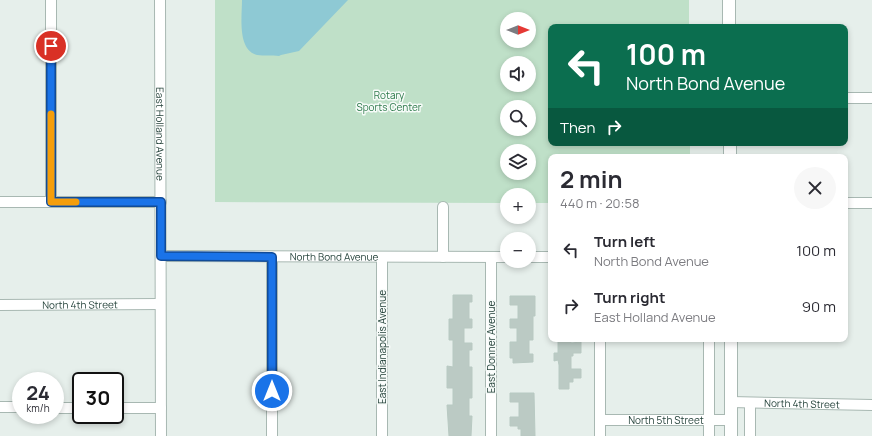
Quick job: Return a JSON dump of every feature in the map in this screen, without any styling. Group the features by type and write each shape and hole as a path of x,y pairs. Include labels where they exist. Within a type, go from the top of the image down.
{"street":[{"path":"51,0 51,202"},
{"name":"East Holland Avenue","path":"160,0 161,436"},
{"path":"730,0 730,24"},
{"path":"848,98 872,98"},
{"path":"0,202 161,202"},
{"path":"848,203 872,203"},
{"path":"443,207 443,257"},
{"name":"North Bond Avenue","path":"161,256 500,257"},
{"path":"272,257 272,436"},
{"name":"East Indianapolis Avenue","path":"382,257 382,436"},
{"name":"East Donner Avenue","path":"491,257 491,436"},
{"path":"536,257 548,257"},
{"name":"North 4th Street","path":"0,305 160,304"},
{"path":"600,342 600,436"},
{"path":"709,342 709,436"},
{"path":"731,342 731,436"},
{"name":"North 4th Street","path":"731,402 872,405"},
{"path":"750,402 750,436"},
{"path":"0,407 12,408"},
{"path":"124,408 161,408"},
{"name":"North 5th Street","path":"600,420 731,420"}],"green space":[{"name":"Rotary Sports Center","path":"215,0 689,0 689,24 548,24 548,146 690,146 690,154 548,154 548,203 536,203 536,188 500,188 500,203 215,202"}],"water":[{"path":"242,0 348,0 299,51 279,56 257,55 246,47 243,40 241,23"}],"building":[{"path":"453,295 472,295 472,302 469,302 469,319 472,319 472,328 464,328 464,343 472,343 472,350 469,350 469,367 472,367 472,398 469,398 469,416 472,416 471,436 449,436 447,405 453,405 453,388 447,388 447,366 453,367 453,340 449,340 449,319 453,319"},
{"path":"510,296 535,296 533,340 529,340 529,354 533,354 533,362 513,363 513,358 510,358 510,342 517,342 517,328 510,328 510,319 518,319 518,305 510,305"},
{"path":"558,342 581,342 581,353 573,353 573,356 571,356 571,369 581,369 581,378 573,378 573,382 569,382 569,389 559,389 559,365 558,360 554,361 554,353 558,353"},
{"path":"510,393 534,393 535,436 521,436 521,429 518,429 518,426 510,426 510,417 519,417 519,402 510,402"}],"slow traffic":[{"path":"51,114 51,202 76,202"}],"route":[{"path":"51,46 51,202 161,202 161,256 272,257 272,391"}]}
